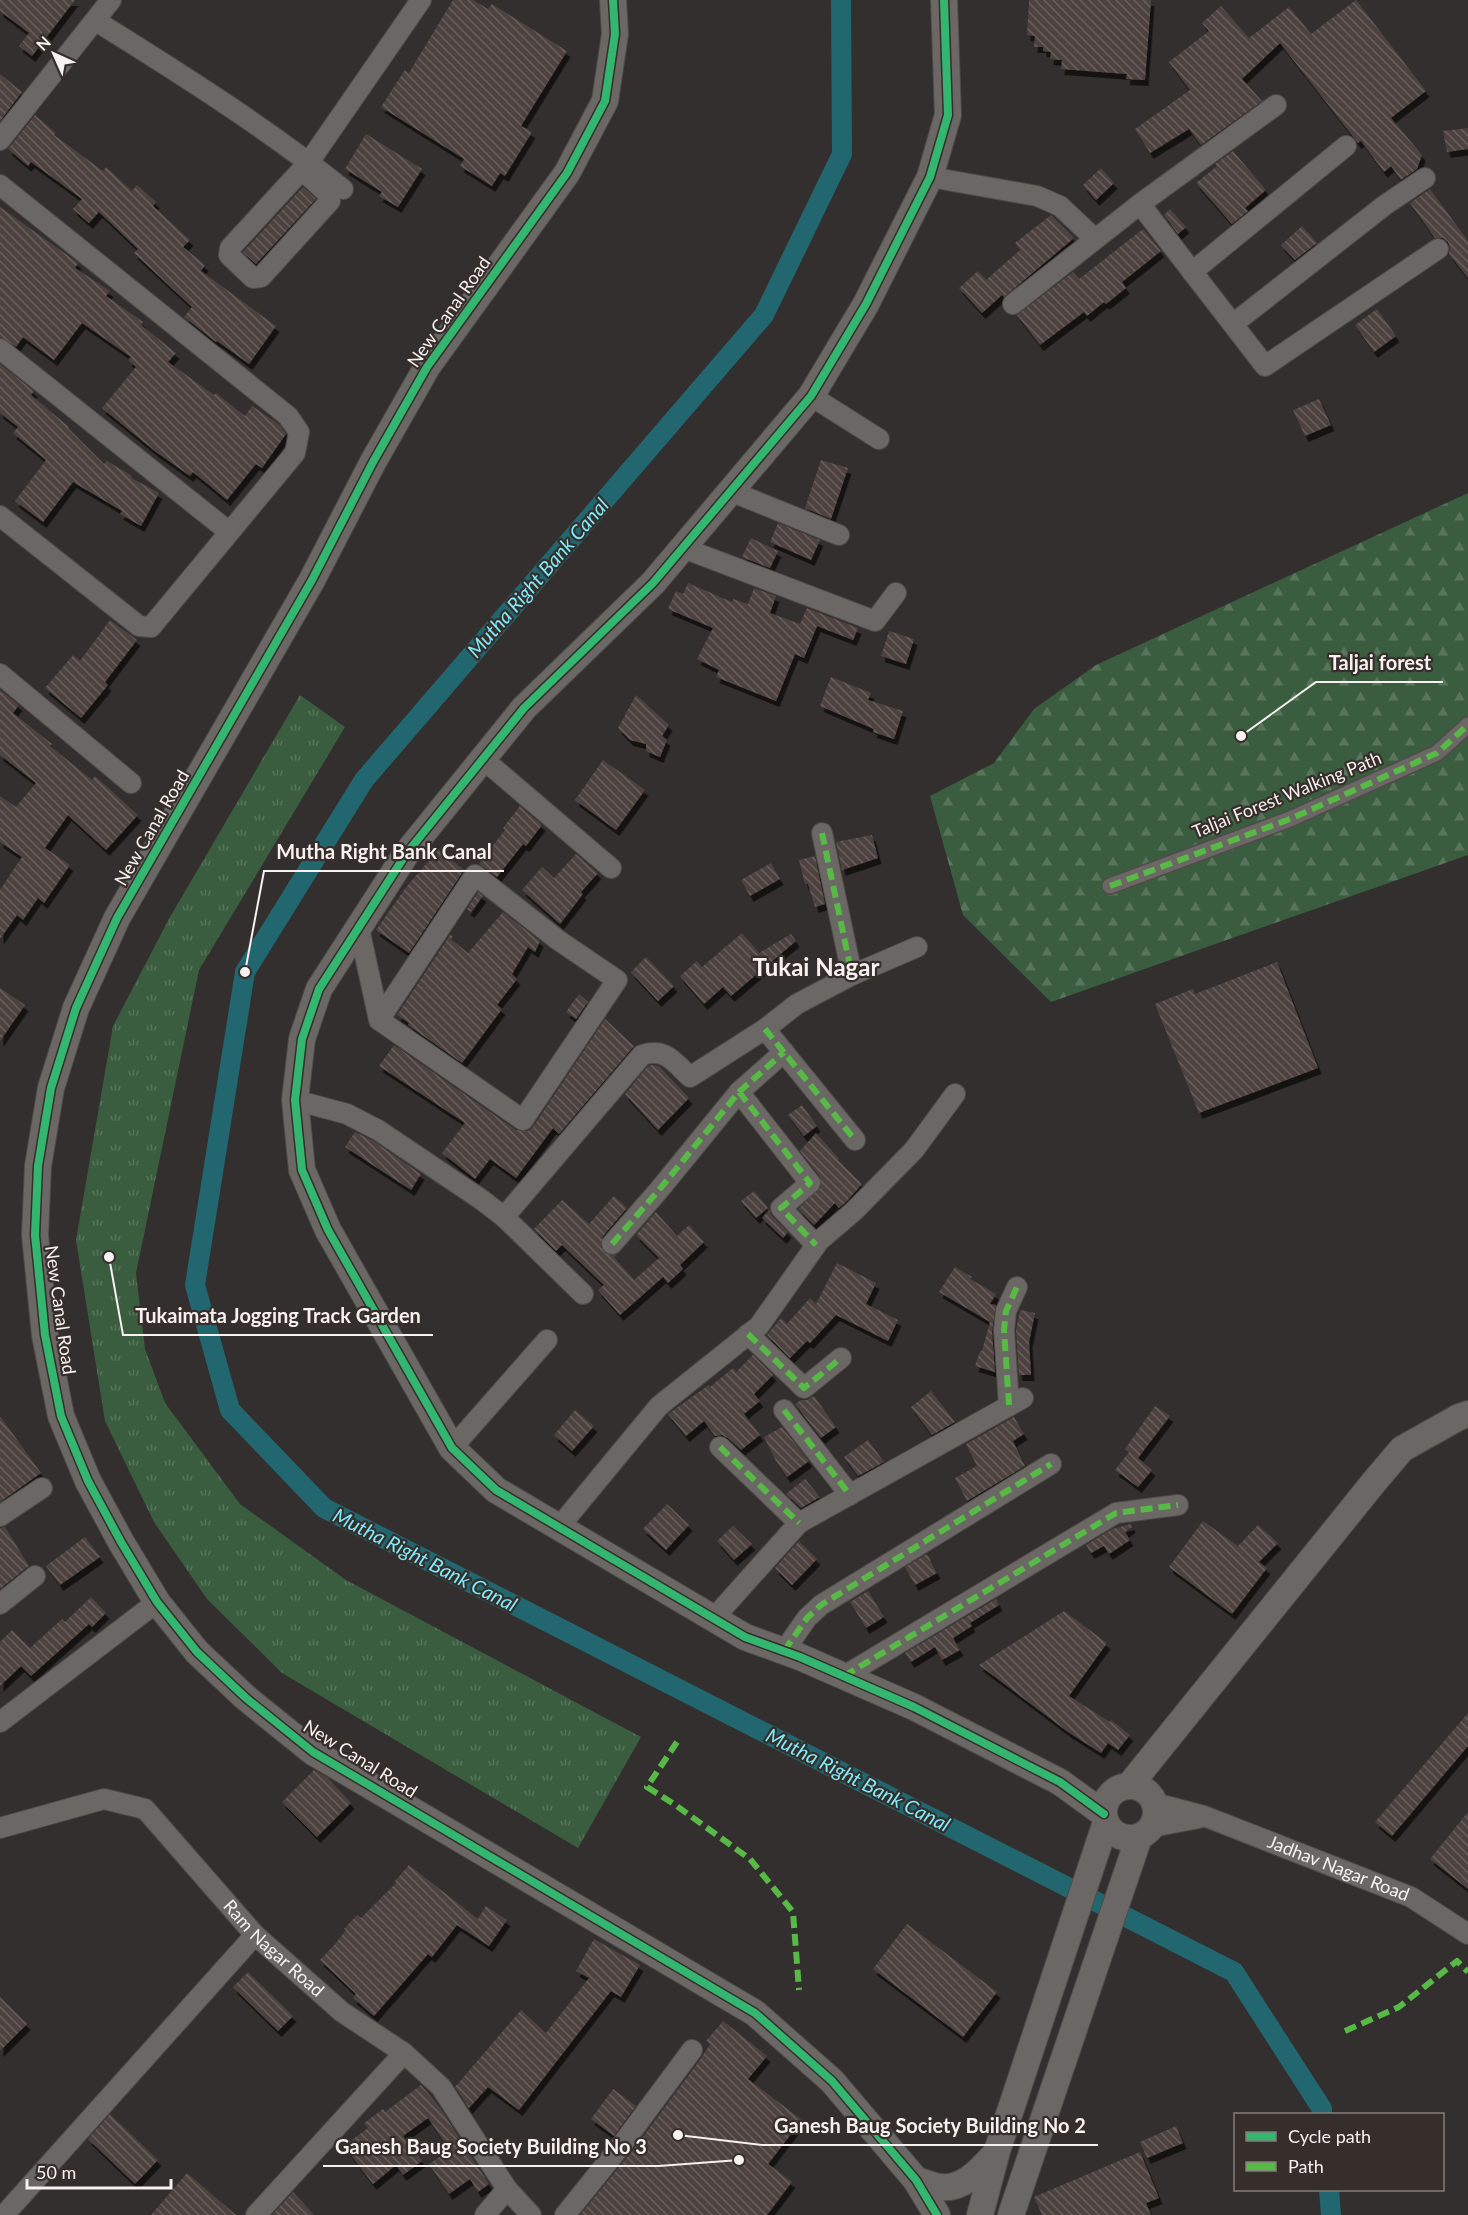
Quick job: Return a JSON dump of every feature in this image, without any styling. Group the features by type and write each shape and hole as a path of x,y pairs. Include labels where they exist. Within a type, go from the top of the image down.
{"street":[{"path":"0,140 111,0"},
{"path":"306,166 329,195 330,201 261,277 254,278 230,255 230,248 306,166 421,0"},
{"name":"New Canal Road","path":"613,0 615,34 605,101 567,173 427,367 373,462 312,580 117,918 75,1008 51,1088 38,1166 35,1235 45,1335 61,1416 88,1481 121,1542 158,1602 197,1652 246,1698 314,1752 755,2013 832,2081 916,2180 936,2215"},
{"path":"944,0 948,115 930,177 866,304 811,396 653,583 524,708 406,854 320,990 302,1039 295,1100 302,1170 328,1230 452,1448 496,1490 745,1637 784,1651 914,1707 1128,1818"},
{"path":"96,21 222,100 306,166 343,189"},
{"path":"1013,304 1140,204 1276,105"},
{"path":"1192,272 1346,146"},
{"path":"930,177 1037,196 1060,206 1095,239"},
{"path":"1233,324 1385,205 1425,178"},
{"path":"0,185 288,416 299,432 295,453 228,531 151,627 139,626 0,516"},
{"path":"1140,204 1265,366 1438,249"},
{"path":"0,349 228,531"},
{"path":"811,396 879,439"},
{"path":"730,491 839,535"},
{"path":"683,548 875,621 896,592"},
{"path":"0,674 130,783"},
{"name":"Taljai Forest Walking Path","path":"1110,886 1311,810 1437,753 1468,725"},
{"path":"483,759 612,868"},
{"path":"822,833 852,975"},
{"path":"359,928 379,1020 524,1120 616,980 558,940 475,875 379,1020"},
{"path":"504,1217 642,1055 653,1052 665,1054 690,1077 765,1029 797,1004 852,975 917,947"},
{"path":"765,1029 855,1140"},
{"path":"612,1244 739,1092 784,1052"},
{"path":"739,1092 810,1183 781,1208 816,1245"},
{"path":"559,1527 659,1406 759,1326 816,1245 854,1211 914,1150 955,1094"},
{"path":"295,1100 347,1114 378,1130 482,1200 504,1217 583,1294"},
{"path":"713,1618 799,1523 1016,1401 1005,1330 1006,1311 1017,1287"},
{"path":"748,1334 804,1388 841,1358"},
{"path":"452,1448 547,1340"},
{"path":"784,1410 849,1495"},
{"path":"980,2215 997,2151 1069,1936 1158,1752 1402,1449 1468,1414"},
{"path":"720,1447 799,1523"},
{"path":"784,1651 807,1618 821,1605 1051,1464"},
{"path":"0,1516 42,1488"},
{"path":"844,1676 1116,1513 1178,1505"},
{"path":"0,1604 35,1576"},
{"path":"0,1722 158,1602"},
{"name":"Ram Nagar Road","path":"0,1828 104,1799 145,1809 255,1935 342,2012 404,2053 441,2087 507,2189 531,2215"},
{"name":"Jadhav Nagar Road","path":"1128,1818 1204,1816 1411,1898 1468,1934"},
{"path":"1011,2215 1100,1953 1128,1818"},
{"path":"4,2215 255,1935"},
{"path":"565,2215 637,2125 692,2050"},
{"path":"256,2215 404,2053"},
{"path":"916,2180 940,2187 958,2185 981,2169 997,2151"},
{"path":"486,2215 507,2189"}],"green space":[{"path":"1468,493 1468,855 1051,1002 963,915 930,796 994,763 1034,709 1096,665"},
{"path":"300,695 345,727 199,970 136,1273 145,1349 165,1403 240,1504 346,1580 641,1737 578,1848 282,1673 207,1599 154,1522 105,1421 76,1240 113,1026 170,917"}],"building":[{"path":"0,0 75,0 32,56 19,46 29,33 0,11"},
{"path":"453,0 473,0 488,9 492,4 567,51 521,126 532,132 505,176 500,173 492,186 460,166 464,159 381,107 405,70 409,73"},
{"path":"1029,0 1151,0 1145,80 1126,79 1127,74 1061,69 1062,60 1050,59 1051,52 1043,51 1043,47 1034,47 1035,36 1027,35"},
{"path":"1356,0 1426,91 1391,118 1422,155 1417,169 1401,180 1391,166 1384,172 1361,141 1358,143 1280,43 1242,79 1262,101 1201,145 1189,129 1150,153 1135,129 1190,90 1169,62 1209,31 1202,23 1221,6 1249,38 1289,7 1311,34"},
{"path":"0,74 22,92 0,121"},
{"path":"35,115 56,133 54,135 103,171 106,167 132,191 137,185 156,202 153,206 190,240 183,247 205,265 201,271 276,326 249,364 184,317 192,307 134,253 138,249 99,212 89,223 73,209 82,199 31,162 28,166 8,149"},
{"path":"1468,128 1468,149 1447,152 1443,131"},
{"path":"366,134 422,169 398,207 379,196 382,192 345,169"},
{"path":"1233,151 1266,190 1245,208 1248,211 1232,224 1196,183 1217,166 1215,164"},
{"path":"1101,168 1114,183 1096,200 1083,185"},
{"path":"303,187 316,199 256,264 243,252"},
{"path":"1430,189 1468,241 1468,278 1449,254 1448,242 1443,238 1435,238 1410,203"},
{"path":"0,207 77,262 75,268 110,291 106,296 143,322 141,325 176,353 168,362 214,395 216,393 245,416 252,406 280,425 286,434 262,468 256,464 227,500 193,472 190,476 156,452 102,408 136,367 128,360 131,357 82,323 54,360 23,337 16,347 0,337"},
{"path":"1170,209 1186,227 1178,234 1164,215"},
{"path":"1051,215 1074,238 982,313 959,288 978,271 986,280 1020,250 1015,243"},
{"path":"1302,226 1317,243 1295,260 1281,245"},
{"path":"1143,229 1161,251 1122,282 1126,288 1106,304 1104,302 1087,316 1084,312 1040,345 1017,315 1073,272 1079,279"},
{"path":"1377,309 1396,336 1374,352 1355,325"},
{"path":"0,364 34,391 31,395 69,427 104,464 107,461 132,476 131,478 159,493 141,526 120,514 122,511 73,482 43,522 15,501 46,460 13,433 18,427 0,413"},
{"path":"1319,399 1331,425 1305,436 1293,410"},
{"path":"821,460 848,468 831,519 805,508"},
{"path":"778,523 820,540 811,560 770,542"},
{"path":"751,538 778,551 770,568 742,557"},
{"path":"688,583 732,602 733,599 748,604 754,588 776,596 770,613 800,624 807,608 858,628 853,640 817,626 804,658 795,654 776,701 716,677 719,670 697,659 713,628 668,609 676,591 683,594"},
{"path":"110,620 137,640 105,682 108,685 81,718 45,688 73,655 80,661"},
{"path":"889,631 914,639 906,664 881,656"},
{"path":"831,677 871,693 868,700 903,711 894,739 873,732 874,729 820,706"},
{"path":"0,690 19,705 13,713 92,780 95,776 138,815 106,850 68,815 45,848 70,865 44,903 38,898 23,920 17,915 0,939 0,890 22,857 0,842 0,796 16,807 36,783 0,755"},
{"path":"636,695 669,725 662,736 667,740 660,757 646,751 646,744 630,740 618,728"},
{"path":"603,760 645,790 616,830 575,800"},
{"path":"520,806 542,825 526,846 523,844 497,877 479,864"},
{"path":"872,835 878,858 842,870 836,842"},
{"path":"439,849 464,870 409,953 376,930 407,886"},
{"path":"576,854 598,873 581,892 583,894 560,924 522,890 542,867 554,878"},
{"path":"815,856 825,904 815,907 808,884 805,884 799,860"},
{"path":"771,863 780,879 750,896 741,880"},
{"path":"478,892 483,896 471,912 467,909"},
{"path":"503,912 540,941 535,952 528,947 512,974 517,979 497,1005 502,1009 462,1063 397,1015 450,935 453,936 451,939 468,953"},
{"path":"742,933 759,953 791,934 796,941 731,996 723,987 704,1004 680,976 697,961 702,967"},
{"path":"646,957 674,986 658,1001 631,972"},
{"path":"1277,962 1318,1068 1199,1113 1155,1004 1193,989 1195,994"},
{"path":"0,988 25,1005 0,1041"},
{"path":"579,994 588,1002 576,1019 566,1012"},
{"path":"605,1019 634,1046 559,1134 553,1128 516,1178 490,1159 475,1179 442,1153 465,1123 379,1066 394,1045 516,1130 528,1131 533,1127"},
{"path":"648,1066 659,1066 689,1098 658,1130 625,1094"},
{"path":"802,1105 817,1126 804,1136 788,1115"},
{"path":"355,1132 372,1140 421,1174 411,1190 345,1147"},
{"path":"816,1133 862,1184 839,1208 835,1203 814,1225 798,1209 821,1187 819,1176 800,1151"},
{"path":"754,1191 768,1208 756,1218 741,1201"},
{"path":"614,1196 627,1208 603,1236 601,1247 605,1253 616,1255 614,1257 634,1280 659,1258 636,1235 656,1212 677,1236 689,1225 704,1242 680,1265 683,1269 668,1283 663,1277 620,1315 598,1290 604,1285 562,1245 556,1251 534,1229 562,1200 589,1224"},
{"path":"769,1210 788,1232 783,1238 762,1218"},
{"path":"837,1263 876,1283 866,1304 898,1320 888,1341 836,1315 810,1343 807,1341 790,1358 767,1335 781,1318 787,1324 810,1298 816,1304"},
{"path":"955,1267 996,1294 990,1304 996,1305 992,1331 995,1372 975,1366 990,1322 939,1292"},
{"path":"1020,1310 1035,1313 1029,1342 1031,1375 1019,1375 1016,1330"},
{"path":"753,1355 773,1375 754,1394 760,1401 744,1414 760,1435 741,1450 728,1438 722,1435 715,1436 704,1421 686,1436 668,1414 709,1385 710,1387 733,1368 736,1372"},
{"path":"931,1391 955,1422 932,1435 911,1407"},
{"path":"814,1396 836,1427 821,1438 795,1404"},
{"path":"1155,1406 1170,1416 1138,1458 1152,1470 1138,1487 1115,1470 1129,1452 1125,1449"},
{"path":"575,1410 594,1426 572,1451 554,1435"},
{"path":"0,1416 41,1473 0,1502"},
{"path":"1014,1417 1024,1434 1013,1441 1025,1466 967,1501 955,1478 977,1466 966,1444"},
{"path":"782,1427 809,1461 787,1477 764,1437"},
{"path":"868,1440 884,1462 858,1476 844,1457"},
{"path":"805,1479 820,1497 801,1508 786,1494"},
{"path":"667,1504 689,1525 666,1550 643,1529"},
{"path":"1203,1521 1238,1546 1258,1525 1278,1543 1259,1562 1267,1568 1232,1614 1169,1567"},
{"path":"1131,1524 1132,1527 1125,1532 1130,1540 1109,1554 1104,1546 1091,1553 1086,1545 1112,1529"},
{"path":"733,1526 752,1544 734,1560 717,1541"},
{"path":"5,1527 29,1566 0,1589 0,1528"},
{"path":"85,1537 100,1557 60,1585 46,1566"},
{"path":"799,1541 817,1559 792,1585 775,1568"},
{"path":"927,1554 937,1573 915,1585 905,1567"},
{"path":"868,1591 884,1617 866,1628 850,1602"},
{"path":"91,1597 106,1613 92,1627 89,1624 31,1676 21,1666 0,1686 0,1642 12,1630 30,1648 62,1619 65,1622"},
{"path":"996,1599 999,1605 970,1623 972,1626 953,1638 960,1650 942,1660 935,1647 911,1662 905,1653"},
{"path":"1064,1611 1107,1643 1069,1696 1110,1722 1111,1720 1130,1735 1118,1750 1108,1743 1101,1753 1068,1732 979,1665"},
{"path":"1468,1713 1468,1746 1392,1836 1375,1822"},
{"path":"314,1770 327,1777 351,1803 317,1837 282,1802"},
{"path":"1468,1812 1468,1889 1430,1859"},
{"path":"409,1865 478,1919 486,1906 507,1920 489,1946 457,1925 432,1957 428,1954 374,2016 353,1998 356,1994 320,1960 357,1915 361,1918 396,1883 395,1881"},
{"path":"907,1924 997,1992 963,2037 873,1969"},
{"path":"594,1939 640,1965 621,1997 611,1991 519,2110 488,2087 469,2108 455,2087 521,2010 546,2033 589,1978 576,1971"},
{"path":"248,1972 293,2016 278,2031 233,1987"},
{"path":"0,1997 27,2024 0,2051"},
{"path":"723,2021 767,2056 748,2079 802,2120 768,2164 792,2182 767,2215 580,2215 633,2150 702,2057 710,2044 706,2041"},
{"path":"421,2085 439,2106 489,2184 478,2192 470,2179 449,2194 429,2164 450,2150 428,2118 403,2136 422,2161 403,2175 396,2165 373,2184 344,2146 368,2128 364,2123 383,2109 385,2112"},
{"path":"613,2089 636,2106 614,2136 591,2119"},
{"path":"110,2114 158,2160 135,2184 88,2139"},
{"path":"1176,2126 1183,2143 1147,2158 1140,2142"},
{"path":"1140,2152 1159,2198 1146,2203 1151,2215 1042,2215 1034,2197"},
{"path":"187,2173 236,2215 151,2215"},
{"path":"293,2192 314,2215 272,2215"}],"waterway":[{"name":"Mutha Right Bank Canal","path":"841,0 842,154 764,315 364,780 245,972 195,1285 230,1410 324,1508 1234,1972 1322,2109 1322,2113"},
{"name":"Mutha Right Bank Canal","path":"1329,2191 1331,2215"}],"marked path":[{"path":"1110,886 1290,819 1437,753 1468,725"},
{"path":"822,833 852,975"},
{"path":"765,1029 855,1140"},
{"path":"612,1244 739,1092 784,1052"},
{"path":"739,1092 810,1183 781,1208 816,1245"},
{"path":"1009,1405 1004,1330 1006,1311 1017,1287"},
{"path":"748,1334 804,1388 841,1358"},
{"path":"784,1410 850,1495"},
{"path":"720,1447 799,1523"},
{"path":"784,1651 807,1618 821,1605 1051,1464"},
{"path":"844,1676 1116,1513 1178,1505"},
{"path":"677,1742 647,1787 750,1859 793,1912 799,1990"},
{"path":"1345,2031 1399,2007 1457,1961 1468,1972"}],"cycle path":[{"path":"613,0 615,34 605,101 567,173 427,367 373,462 312,580 117,918 76,1008 51,1088 38,1166 35,1235 45,1335 61,1416 88,1481 157,1602 197,1652 246,1698 313,1752 755,2013 832,2081 916,2180 937,2215"},
{"path":"944,0 948,115 930,177 866,304 811,396 653,583 524,708 406,854 319,989 302,1039 295,1100 302,1170 328,1230 452,1448 496,1490 745,1637 800,1657 914,1707 1060,1782 1104,1814"}],"place":[{"name":"Taljai forest","path":"1241,736"},
{"name":"Mutha Right Bank Canal","path":"245,972"},
{"name":"Tukaimata Jogging Track Garden","path":"109,1257"},
{"name":"Ganesh Baug Society Building No 2","path":"678,2135"},
{"name":"Ganesh Baug Society Building No 3","path":"739,2160"}],"district":[{"name":"Tukai Nagar","path":"816,968"}]}
